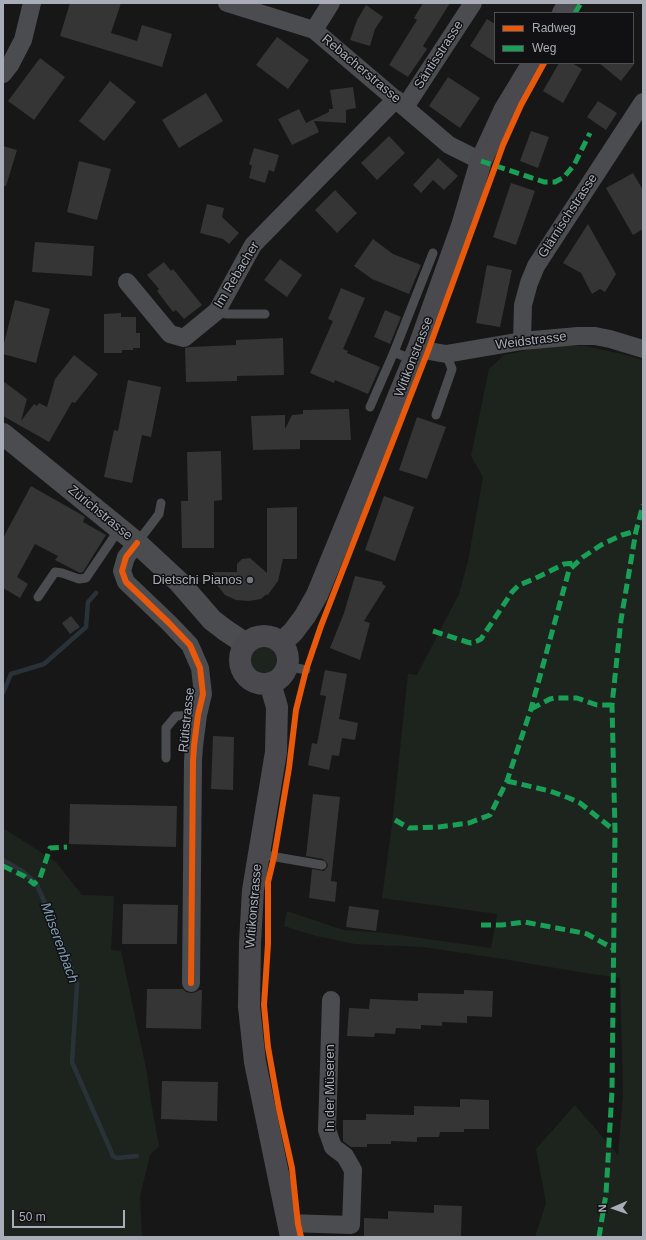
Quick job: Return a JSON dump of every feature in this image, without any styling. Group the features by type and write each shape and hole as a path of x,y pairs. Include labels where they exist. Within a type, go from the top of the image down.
{"main road":[{"path":"564,12 569,3"},
{"name":"Witikonstrasse","path":"281,644 293,632 305,616 316,595 408,354 462,226 481,161 504,111 532,64"},
{"path":"264,636 276,639 281,644 296,668 270,683 262,684 248,678 240,665 242,650 246,644 257,637 264,636"},
{"name":"Witikonstrasse","path":"270,683 277,707 276,752 253,890 249,1007 255,1062 289,1230"}],"street":[{"path":"3,74 10,65 23,40 32,3"},
{"name":"Rebacherstrasse","path":"227,3 314,30 449,145 481,161"},
{"path":"314,30 331,3"},
{"name":"Säntisstrasse","path":"400,103 473,3"},
{"name":"Glärnischstrasse","path":"522,341 523,306 529,283 536,266 643,102"},
{"name":"Im Rebacher","path":"127,282 170,334 184,338 217,311 253,245 400,103"},
{"name":"Weidstrasse","path":"408,354 446,354 522,341 578,336 595,336 616,340 643,350"},
{"name":"Zürichstrasse","path":"3,434 120,528 179,582 212,620 246,644"},
{"name":"Rütistrasse","path":"137,543 126,557 122,571 126,582 190,645 200,668 203,694 198,715 194,746 191,982"},
{"name":"In der Müseren","path":"289,1230 351,1225 354,1170 345,1156 333,1147 327,1130 331,1000"}],"lane":[{"path":"370,407 408,354 433,253"},
{"path":"217,311 226,314 265,314"},
{"path":"436,415 452,370 446,354"},
{"path":"137,543 159,514 161,503"},
{"path":"38,597 55,572 62,572 79,579 86,578 120,528"},
{"path":"166,758 166,728 176,716 198,715"},
{"path":"259,854 322,865"}],"shaded area":[{"path":"547,346 586,346 643,360 643,1237 535,1237 546,1203 536,1149 575,1105 618,1155 623,1094 620,978 423,947 355,944 316,936 284,926 287,911 343,930 385,933 491,948 497,914 382,898 392,825 408,674 417,675 459,594 468,561 483,477 471,456 489,369 504,355"},
{"path":"264,645 274,649 278,659 274,669 264,673 254,669 250,659 254,649"},
{"path":"3,828 56,862 82,895 114,896 111,950 121,951 147,1073 159,1146 150,1155 140,1196 142,1237 3,1237"}],"building":[{"path":"70,3 121,3 111,33 137,41 142,25 172,34 162,67 60,36"},
{"path":"423,3 450,3 423,46 427,49 408,77 389,65 417,20 414,18"},
{"path":"366,5 383,17 375,29 370,46 350,40 357,20"},
{"path":"487,19 494,23 494,61 470,46"},
{"path":"277,37 309,60 288,89 256,65"},
{"path":"40,58 65,77 34,120 8,101"},
{"path":"635,63 621,81 600,64"},
{"path":"558,64 574,64 582,69 563,103 543,91"},
{"path":"448,77 480,98 460,128 429,106"},
{"path":"110,81 136,102 104,141 79,121"},
{"path":"353,87 356,108 346,110 346,123 314,121 319,132 292,145 278,119 299,109 306,123 329,112 329,109 333,109 330,90"},
{"path":"206,93 223,121 179,148 162,120"},
{"path":"598,101 617,113 606,130 587,117"},
{"path":"531,131 549,137 538,168 520,161"},
{"path":"389,136 405,153 377,180 361,163"},
{"path":"3,146 17,150 6,186 3,186"},
{"path":"254,148 279,155 274,172 269,170 265,183 249,178 252,166 249,164"},
{"path":"438,158 458,176 444,190 433,180 421,193 413,185"},
{"path":"79,161 111,169 97,220 67,212"},
{"path":"633,173 643,190 643,229 633,235 606,188"},
{"path":"511,183 535,191 516,245 493,237"},
{"path":"335,190 357,213 337,233 315,210"},
{"path":"207,204 224,208 222,217 239,233 229,244 223,239 200,233"},
{"path":"588,224 616,274 605,292 600,289 592,294 581,273 563,263"},
{"path":"373,239 393,254 421,265 409,294 372,279 354,266"},
{"path":"35,242 94,246 92,276 32,272"},
{"path":"280,259 302,275 287,297 264,280"},
{"path":"164,262 171,271 173,269 202,305 184,319 176,310 173,312 157,291 159,289 147,275"},
{"path":"487,265 512,270 500,327 476,323"},
{"path":"341,288 365,298 343,349 348,351 347,353 380,367 368,394 335,380 334,383 310,373 333,321 328,319"},
{"path":"15,300 50,309 36,363 3,354 3,347"},
{"path":"385,310 401,317 390,344 374,337"},
{"path":"121,313 121,317 136,317 136,333 140,333 140,348 133,348 133,350 122,350 122,353 104,353 104,314"},
{"path":"283,338 284,375 237,376 237,381 186,382 185,348 236,345 236,340"},
{"path":"74,355 98,374 75,403 72,402 49,442 3,416 3,381 27,399 21,421 34,404 37,406 39,403 47,407 55,379"},
{"path":"128,380 161,387 151,437 142,435 132,483 104,477 114,430 118,431"},
{"path":"349,409 351,440 300,440 300,449 253,450 251,416 285,415 285,429 292,415 303,414 303,410"},
{"path":"417,417 446,427 427,479 399,470"},
{"path":"221,451 222,500 214,501 214,548 182,548 181,501 188,501 187,452"},
{"path":"31,486 82,515 85,517 83,522 106,535 83,572 80,573 55,560 58,556 35,544 17,577 28,584 20,598 3,588 3,538"},
{"path":"384,496 414,507 395,561 365,550"},
{"path":"297,507 297,559 283,559 278,581 267,596 267,594 261,599 249,601 236,600 225,595 217,585 212,572 237,572 237,564 242,559 250,558 267,573 267,508"},
{"path":"355,576 383,582 382,584 386,586 364,621 370,623 360,660 330,648 344,613"},
{"path":"71,616 80,627 70,634 62,623"},
{"path":"325,670 347,674 339,719 358,723 355,740 342,738 339,756 332,755 329,770 308,765 312,743 317,744 326,696 320,695"},
{"path":"213,736 234,737 233,790 211,789"},
{"path":"313,794 340,797 331,881 337,882 335,902 309,898 312,869 324,871 328,866 323,859 306,856"},
{"path":"70,804 177,806 176,847 69,844"},
{"path":"123,904 178,905 177,944 122,944"},
{"path":"349,906 379,910 376,931 346,927"},
{"path":"147,989 183,989 186,992 191,993 202,990 201,1029 146,1028"},
{"path":"464,990 493,991 492,1017 467,1016 467,1023 442,1022 442,1026 421,1025 421,1029 396,1028 395,1034 375,1033 374,1037 347,1036 349,1008 369,1009 370,999 418,1001 418,993 464,994"},
{"path":"162,1081 218,1082 217,1121 161,1119"},
{"path":"460,1099 489,1100 489,1129 464,1129 464,1132 440,1132 439,1137 417,1137 417,1142 391,1141 391,1144 367,1144 367,1147 351,1147 343,1141 343,1120 366,1120 366,1114 414,1115 414,1106 460,1107"},
{"path":"434,1205 462,1206 461,1237 364,1237 364,1218 388,1219 388,1211 434,1213"}],"waterway":[{"path":"3,693 11,674 44,664 86,627 88,602 96,593"},
{"name":"Müserenbach","path":"3,860 22,871 36,883 60,937 77,984 72,1062 113,1156 117,1158 137,1156"}],"marked path":[{"path":"576,12 581,3"},
{"path":"481,161 544,182 555,182 564,177 574,165 590,133"},
{"path":"599,1237 606,1194 612,1091 615,831 612,705 621,620 636,531 643,505"},
{"path":"395,820 409,828 439,827 469,823 490,815 507,781 531,709 569,570 583,557 601,545 622,535 636,531"},
{"path":"433,631 471,643 477,641 481,639 512,592 519,585 564,564 576,563"},
{"path":"531,709 555,698 577,698 597,705 612,705"},
{"path":"507,781 550,791 580,803 615,831"},
{"path":"3,866 24,876 34,884 40,878 50,848 67,847"},
{"path":"481,925 502,925 524,922 587,934 614,949"}],"cycle path":[{"path":"301,1237 298,1224 292,1168 279,1109 268,1047 264,1005 268,944 268,882 274,857 289,768 296,710 306,670 321,626 428,351 503,145 521,105 543,64"},
{"path":"137,543 126,557 122,571 126,582 190,645 200,668 203,694 198,715 193,761 191,983"}],"place":[{"name":"Dietschi Pianos","path":"250,580"}]}
